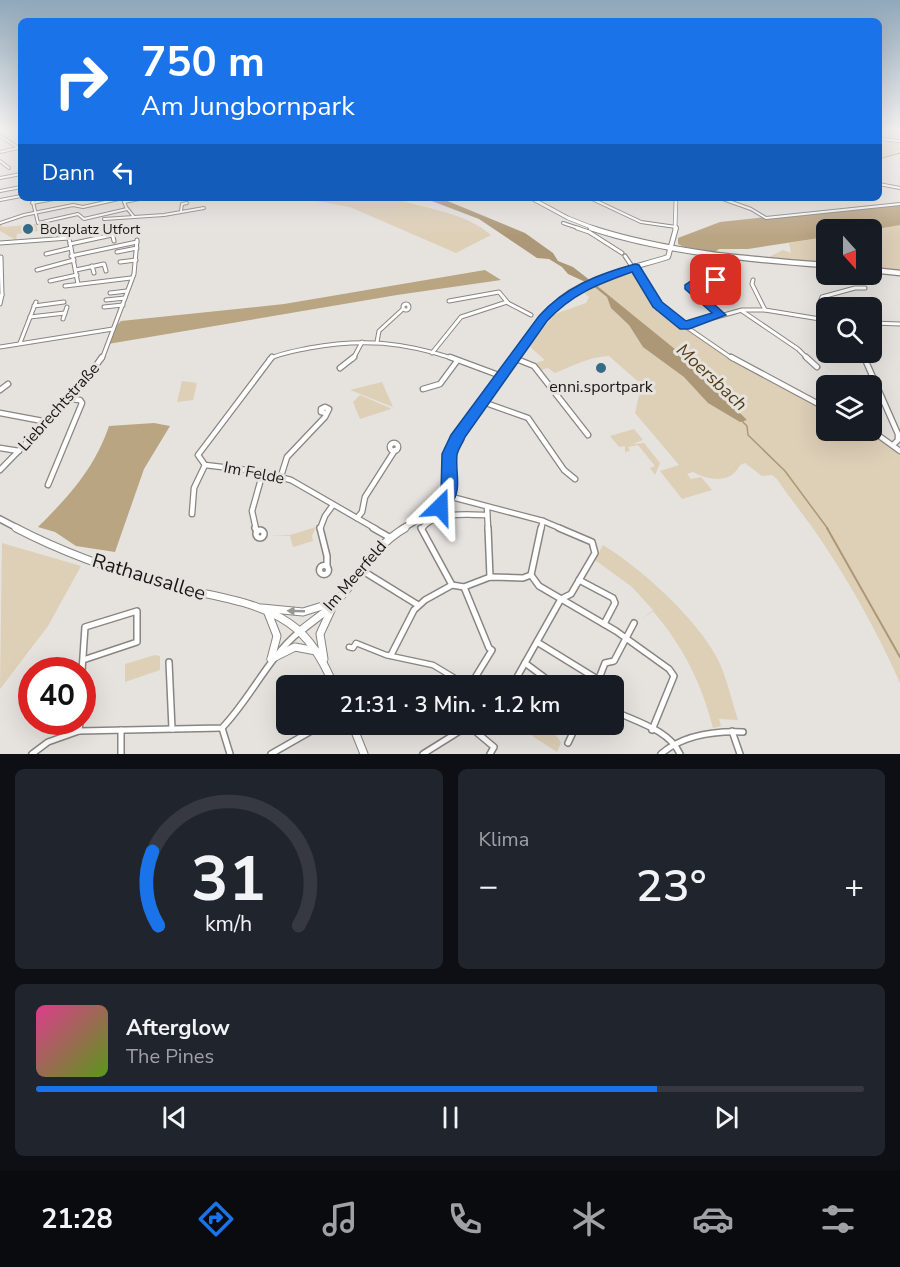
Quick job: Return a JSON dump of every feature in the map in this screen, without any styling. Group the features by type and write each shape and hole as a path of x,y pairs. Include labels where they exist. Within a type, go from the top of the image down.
{"main road":[{"path":"536,201 595,230 671,248 816,264"},
{"path":"882,271 900,273"}],"street":[{"path":"5,165 9,168"},
{"path":"0,178 18,175"},
{"path":"882,185 900,188"},
{"path":"0,191 18,187"},
{"path":"0,200 18,196"},
{"path":"43,201 32,203 38,223 78,214 84,219 127,209"},
{"path":"0,223 73,205 83,207 113,201"},
{"path":"124,201 134,217"},
{"path":"596,201 643,223 676,227"},
{"path":"518,675 561,600 571,594 595,553 595,547 592,542 543,521 448,496 450,450 458,435 556,304 594,281 667,258 676,227 676,201"},
{"path":"728,201 751,209 766,218 900,204"},
{"path":"182,211 182,204 188,204"},
{"path":"104,219 164,215 204,208"},
{"path":"563,223 584,230 624,254 657,304 684,326 739,363 816,403"},
{"path":"111,229 114,241"},
{"path":"46,254 112,235"},
{"path":"0,243 67,238 78,284"},
{"name":"Liebrechtstraße","path":"0,470 70,399 100,363 134,274 137,241 71,256"},
{"path":"117,252 137,248"},
{"path":"0,304 1,257"},
{"path":"37,270 74,260"},
{"path":"120,262 136,260"},
{"path":"76,270 104,264 106,271"},
{"path":"92,266 94,273"},
{"path":"50,281 77,275"},
{"path":"65,286 131,278"},
{"path":"753,280 752,284 765,310"},
{"path":"710,281 691,284 689,287 720,315"},
{"path":"822,297 855,288 865,288"},
{"path":"110,293 128,291"},
{"path":"449,301 499,292 507,302 531,315"},
{"path":"123,305 104,306 125,298"},
{"path":"20,344 35,304 64,302"},
{"path":"432,353 461,317 507,302"},
{"path":"378,342 379,331 403,309"},
{"path":"30,317 58,314 66,310 63,319"},
{"path":"684,326 742,310 765,310 816,318"},
{"path":"742,310 755,322 798,349 818,367"},
{"path":"882,323 900,324"},
{"path":"0,347 113,329"},
{"path":"340,368 356,357 362,342"},
{"path":"252,384 269,358 362,342 404,344 501,376"},
{"path":"514,358 533,365 588,435"},
{"path":"423,389 440,384 457,361"},
{"path":"867,363 898,434 898,440 893,444"},
{"path":"493,372 506,369"},
{"path":"0,390 8,384"},
{"name":"Im Felde","path":"252,384 202,447 198,455 205,465 281,476 389,537"},
{"path":"48,485 82,403 80,400 70,399"},
{"path":"483,402 528,418 564,470 574,479"},
{"path":"0,413 48,422"},
{"path":"281,476 287,457 322,421 326,413"},
{"path":"882,437 900,451"},
{"path":"0,448 19,451"},
{"path":"357,518 362,512 366,497 395,450"},
{"path":"192,514 190,503 194,485 205,465"},
{"path":"257,532 253,526 252,509 263,472"},
{"name":"Im Meerfeld","path":"299,632 336,603 389,537 434,511 448,496"},
{"path":"327,566 318,528 324,514 333,505"},
{"path":"487,507 485,515 490,577"},
{"path":"452,585 421,528 444,517 462,514 485,515"},
{"name":"Rathausallee","path":"0,519 36,538 88,558 164,584 268,613 288,623 299,632 325,665"},
{"path":"531,575 543,521"},
{"path":"361,570 418,604"},
{"path":"391,655 418,604 452,585 464,587 490,577 523,578 531,575"},
{"path":"531,575 539,585 561,600 616,631 624,641 669,667 674,676 652,730"},
{"path":"579,580 613,598 615,603 604,624"},
{"path":"464,587 489,648 492,650 477,675"},
{"path":"253,607 303,612 336,603"},
{"path":"329,675 325,665 321,634 336,603"},
{"path":"137,611 137,642 83,660 85,627 137,611"},
{"path":"268,613 277,634 271,659"},
{"path":"600,675 605,663 614,661 634,623"},
{"path":"96,731 222,728 231,719 271,659 299,632"},
{"path":"537,642 586,675"},
{"path":"349,646 353,648 356,643 391,655 433,665 450,675"},
{"path":"271,659 298,647 316,652"},
{"path":"169,662 172,729"},
{"path":"525,663 541,675"},
{"path":"624,716 675,743 680,754"},
{"path":"222,728 230,754"},
{"path":"121,730 122,754"},
{"path":"732,731 740,754"},
{"path":"661,754 675,743 732,731 743,732"},
{"path":"32,754 48,742 68,735"},
{"path":"271,754 304,735"},
{"path":"356,735 364,754"},
{"path":"423,754 454,735"},
{"path":"481,735 494,747 490,754"},
{"path":"568,743 572,735"}],"shaded area":[{"path":"316,201 404,201 457,216 481,227 491,235 456,253 350,207"},
{"name":"Moersbach","path":"432,201 447,201 525,233 553,253 558,261 573,267 676,350 747,420 740,422 708,403 684,377 643,347 629,325 611,308 607,297 592,285 568,274 549,259 537,258 479,219"},
{"path":"900,204 900,225 882,228 882,219 816,219 816,239 748,249 719,249 715,252 678,244 678,238 720,222"},
{"path":"0,224 3,227 36,224 38,231 17,234 16,240 0,231"},
{"path":"900,225 900,272 882,269 882,228"},
{"path":"816,239 816,263 765,259 783,250 791,253 789,243"},
{"path":"485,270 501,280 397,295 108,344 113,329 121,321 284,304"},
{"path":"627,271 636,274 653,303 680,325 751,372 816,405 816,441 881,441 900,453 900,683 843,574 777,479 772,475 762,476 745,463 730,476 720,479 708,478 693,472 687,474 691,479 701,477 712,490 682,499 660,471 679,465 635,413 639,395 642,394 636,389 643,386 609,356 587,360 555,373 548,368 541,370 536,363 545,360 529,346 555,314 586,303 589,297 579,289"},
{"path":"182,381 197,383 193,400 177,402"},
{"path":"382,382 393,407 350,390"},
{"path":"360,395 391,409 360,419 353,402"},
{"path":"154,423 170,426 144,469 115,552 76,546 55,532 38,527 80,481 96,455 109,426"},
{"path":"634,429 643,440 632,444 644,443 660,463 655,475 650,468 655,466 638,445 628,447 630,451 625,452 625,446 619,447 610,436"},
{"path":"316,527 312,536 313,541 293,547 290,536 269,535 290,535"},
{"path":"2,543 81,566 48,626 24,657 18,657 18,665 0,689"},
{"path":"603,545 667,595 696,627 717,658 738,720 719,719 721,726 713,728 697,681 674,638 653,611 640,621 653,610 632,587 595,560"},
{"path":"155,655 160,656 160,670 125,682 125,664"},
{"path":"531,735 555,735 561,743 557,752"}],"waterway":[{"name":"Moersbach","path":"742,421 747,426 748,435 785,471 828,529"},
{"name":"Moersbach","path":"827,528 900,657"}],"place":[{"name":"Bolzplatz Utfort","path":"28,229"},
{"name":"enni.sportpark","path":"601,368"}],"route":[{"path":"440,507 448,496 451,480 449,458 458,435 543,318 558,301 594,281 635,268 657,304 684,326 720,315 689,287 691,284 710,281 716,283 716,280"}]}
